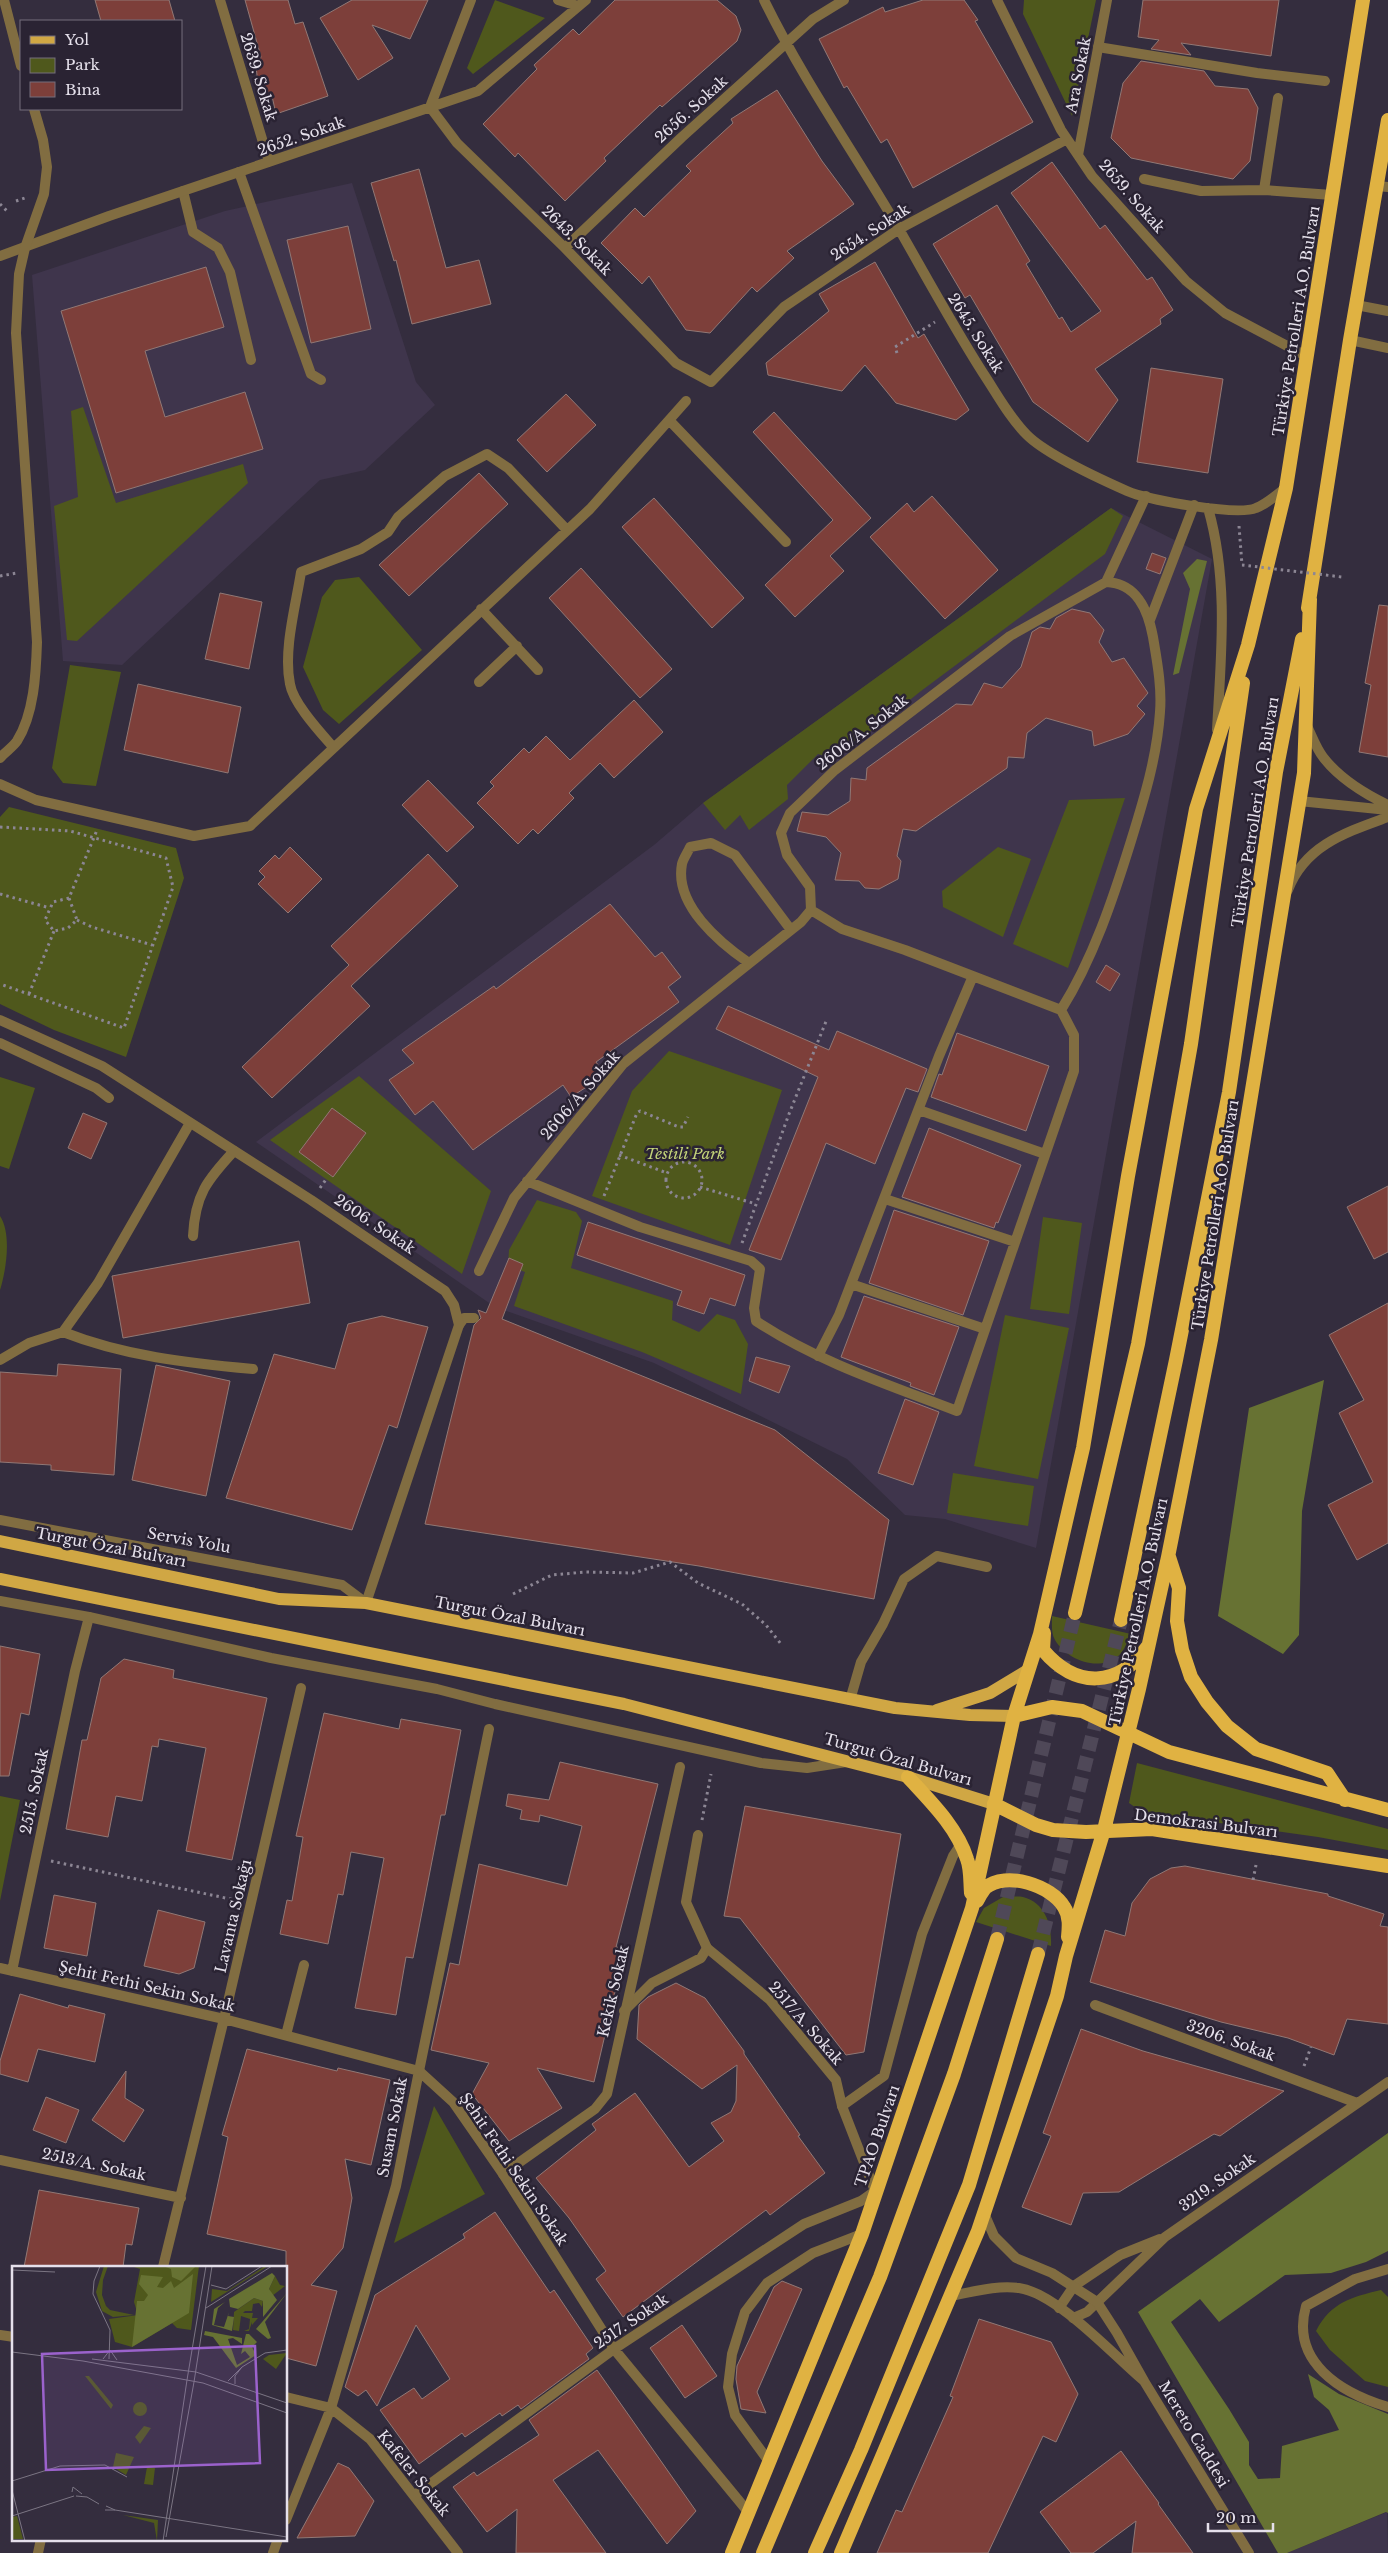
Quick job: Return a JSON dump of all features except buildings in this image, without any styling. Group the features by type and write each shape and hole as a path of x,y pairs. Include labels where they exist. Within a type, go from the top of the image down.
{"highway":[{"name":"Türkiye Petrolleri A.O. Bulvarı","path":"1014,1716 1047,1603 1083,1448 1128,1176 1196,809 1248,645 1286,488 1363,0"},
{"name":"Türkiye Petrolleri A.O. Bulvarı","path":"1121,1620 1176,1360 1229,1092 1276,772 1310,599 1356,306 1382,186 1388,120"},
{"name":"Türkiye Petrolleri A.O. Bulvarı","path":"1104,1830 1128,1735 1168,1557 1211,1340 1304,773 1310,599"},
{"name":"Türkiye Petrolleri A.O. Bulvarı","path":"1075,1614 1139,1334 1191,1044 1248,645"},
{"path":"1168,1557 1179,1588 1177,1621 1182,1650 1191,1677 1208,1702 1227,1726 1256,1749 1327,1773 1345,1800"},
{"path":"1047,1603 1043,1650 1055,1664 1071,1674 1089,1679 1107,1678 1125,1670 1140,1657 1149,1644"},
{"path":"1014,1716 1040,1708 1067,1708 1099,1718 1128,1735 1168,1752 1388,1810"},
{"name":"TPAO Bulvarı","path":"732,2553 862,2234 972,1908 1014,1716"},
{"path":"908,1777 934,1806 961,1844 968,1860 972,1908"},
{"name":"Demokrasi Bulvarı","path":"994,1804 1036,1825 1053,1830 1071,1832 1152,1829 1388,1866"},
{"path":"841,2553 984,2213 1057,1996 1066,1956 1104,1830"},
{"path":"972,1908 986,1888 998,1882 1020,1880 1041,1887 1057,1897 1065,1908 1069,1924 1066,1956"},
{"path":"763,2553 880,2277 954,2074 997,1939"},
{"path":"815,2553 861,2450 969,2185 1038,1954"}],"main road":[{"name":"Turgut Özal Bulvarı","path":"0,1541 279,1599 366,1604 850,1700 931,1712 1014,1716"},
{"name":"Turgut Özal Bulvarı","path":"0,1579 624,1704 908,1777 994,1804"},
{"path":"931,1712 990,1693 1028,1670"}],"street":[{"path":"4,0 20,62"},
{"name":"2639. Sokak","path":"220,0 269,162"},
{"path":"430,108 471,0"},
{"path":"558,0 582,3"},
{"name":"2645. Sokak","path":"764,0 786,45 899,229 946,316 1009,414 1028,436 1089,472 1129,492 1146,496 1208,508 1238,510 1256,508 1286,488"},
{"name":"2656. Sokak","path":"565,248 682,137 813,19 844,0"},
{"name":"2659. Sokak","path":"997,0 1067,139 1092,176 1186,281 1225,313 1306,356"},
{"name":"Ara Sokak","path":"1078,155 1107,0"},
{"name":"2652. Sokak","path":"0,256 183,191 478,91 582,3"},
{"path":"1098,47 1257,73 1325,81"},
{"path":"1264,190 1278,98"},
{"name":"2643. Sokak","path":"430,108 457,143 565,248 676,364 711,382"},
{"path":"0,758 17,741 31,705 36,674 37,633 16,333 19,274 25,248 44,194 46,167 43,140 34,110"},
{"name":"2654. Sokak","path":"711,382 784,307 899,229 1067,139"},
{"path":"239,172 311,374 321,380"},
{"path":"1144,179 1201,191 1264,190 1332,195"},
{"path":"183,191 193,232 218,248 230,272 252,360"},
{"path":"1356,306 1388,311"},
{"path":"1350,340 1388,348"},
{"path":"0,784 36,800 194,836 250,826 590,509 686,401"},
{"path":"669,420 786,542"},
{"path":"333,747 308,719 290,685 290,646 301,572 361,548 388,532 398,517 445,476 487,454 508,468 567,530"},
{"path":"1061,1010 1112,902 1153,770 1160,711 1158,667 1150,620 1140,597 1119,582 1106,582 1146,496"},
{"path":"1150,620 1194,505"},
{"path":"1208,508 1220,563 1222,643 1216,746"},
{"name":"2606/A. Sokak","path":"479,1271 514,1198 623,1064 791,930 811,910 810,887 787,855 781,833 790,813 835,770 1010,636 1106,582"},
{"path":"481,609 538,670"},
{"path":"479,682 517,646"},
{"path":"1306,724 1323,757 1345,778 1372,797 1388,805"},
{"path":"1299,801 1388,810"},
{"path":"1282,908 1291,884 1303,865 1318,848 1344,833 1388,818"},
{"path":"749,963 734,952 700,919 684,892 682,865 690,847 711,843 734,855 791,930"},
{"path":"527,1181 640,1227 751,1262 760,1269 754,1308 756,1320 784,1339 818,1356 957,1411 1074,1072 1074,1035 1061,1010 842,929 811,910"},
{"path":"818,1356 852,1284 973,976"},
{"name":"2606. Sokak","path":"0,1020 102,1066 157,1099 190,1124 431,1279 445,1291 454,1305 459,1325"},
{"path":"0,1043 96,1088 109,1098"},
{"path":"919,1110 1046,1154"},
{"path":"0,1360 30,1343 63,1332 98,1283 190,1124"},
{"path":"193,1236 194,1211 211,1176 234,1151"},
{"path":"885,1199 1015,1242"},
{"path":"852,1284 985,1329"},
{"path":"366,1604 459,1325 464,1318 474,1318"},
{"path":"63,1332 99,1346 170,1361 253,1369"},
{"name":"Servis Yolu","path":"0,1520 342,1585 366,1604"},
{"path":"850,1700 861,1662 883,1624 904,1579 937,1556 987,1567"},
{"path":"0,1601 89,1618 271,1658 437,1689 495,1704 761,1763 807,1768 848,1762"},
{"name":"2515. Sokak","path":"12,1971 79,1656 89,1618"},
{"name":"Lavanta Sokağı","path":"163,2266 224,2019 301,1688"},
{"name":"Susam Sokak","path":"288,2515 331,2408 396,2186 489,1729"},
{"name":"Kekik Sokak","path":"503,2174 594,2110 607,2094 680,1767"},
{"name":"2517/A. Sokak","path":"698,1835 686,1902 707,1948 770,2000 836,2080 842,2106 875,2191"},
{"path":"842,2106 884,2076 922,1934 953,1856 961,1844"},
{"path":"624,2011 652,1983 701,1958 707,1948"},
{"path":"286,2035 304,1965"},
{"name":"Şehit Fethi Sekin Sokak","path":"0,1968 224,2019 419,2071 453,2102 503,2174 614,2349 749,2513"},
{"name":"3206. Sokak","path":"1095,2005 1357,2103"},
{"name":"3219. Sokak","path":"1073,2318 1087,2312 1166,2237 1388,2082"},
{"name":"2513/A. Sokak","path":"0,2160 181,2198"},
{"name":"2517. Sokak","path":"415,2495 614,2349 804,2224 861,2200 875,2191"},
{"name":"Mereto Caddesi","path":"984,2213 994,2236 1016,2258 1052,2273 1096,2302 1117,2333 1144,2381 1249,2553"},
{"path":"770,2463 735,2415 728,2387 732,2354 745,2312 767,2283 812,2253 862,2234"},
{"path":"1059,2308 1074,2286 1120,2255 1166,2237"},
{"path":"1388,2269 1354,2279 1306,2306 1302,2322 1302,2336 1317,2368 1345,2389 1388,2407"},
{"name":"Mereto Caddesi","path":"950,2296 994,2287 1020,2288 1044,2298 1087,2328 1144,2381"},
{"name":"Kafeler Sokak","path":"288,2397 331,2408 370,2440 415,2495 458,2553"},
{"path":"38,2553 41,2540"},
{"path":"273,2553 278,2540"}],"path":[{"path":"0,204 8,212"},
{"path":"898,353 895,346 946,316"},
{"path":"1238,510 1242,565 1342,577"},
{"path":"101,815 95,838 70,898 77,920 92,927 152,945"},
{"path":"0,827 70,831 166,858 173,887 124,1028 0,984"},
{"path":"0,894 50,908"},
{"path":"54,931 45,920 52,902 70,898"},
{"path":"54,931 68,928 77,920"},
{"path":"29,994 54,931"},
{"path":"736,1258 788,1114 827,1019"},
{"path":"599,1210 637,1113 640,1112 679,1127 683,1127 688,1117"},
{"path":"619,1155 667,1173"},
{"path":"689,1162 699,1169 702,1181 693,1196 676,1196 668,1188 667,1173 676,1163 689,1162"},
{"path":"700,1187 756,1204"},
{"path":"513,1594 552,1575 586,1572 632,1574 670,1562 698,1583 742,1604 766,1625 781,1644"},
{"path":"698,1835 711,1774"},
{"path":"36,1858 251,1904"},
{"path":"1253,1880 1256,1865"},
{"path":"1299,2081 1311,2047"}],"shaded area":[{"path":"352,183 416,382 435,405 365,470 320,480 122,665 63,661 32,275 225,211"},
{"path":"1111,508 1212,559 1036,1548 945,1519 905,1515 847,1459 654,1363 495,1307 256,1142 654,845 703,803"},
{"path":"1387,2512 1388,2553 1287,2553"}],"green space":[{"path":"495,0 545,18 473,74 467,68"},
{"path":"1024,0 1096,0 1072,116 1023,14"},
{"path":"83,407 116,503 243,464 248,483 77,641 67,640 54,506 78,497 71,411"},
{"path":"1111,508 1123,516 1105,554 921,691 836,759 818,754 787,785 788,799 749,830 740,815 725,830 703,803"},
{"path":"1197,559 1207,561 1179,673 1173,675 1190,589 1183,573"},
{"path":"359,577 422,650 339,724 323,710 303,667 322,597 335,580"},
{"path":"70,665 121,672 96,786 63,783 52,768"},
{"path":"1125,798 1068,968 1013,944 1069,800"},
{"path":"9,807 176,848 184,878 126,1057 54,1030 0,1004 0,817"},
{"path":"998,847 1031,859 1003,937 943,907 942,891"},
{"name":"Testili Park","path":"669,1051 782,1090 730,1245 592,1196 632,1091"},
{"path":"359,1076 491,1191 462,1274 270,1140"},
{"path":"0,1077 35,1088 9,1169 0,1166"},
{"path":"537,1200 576,1212 582,1221 571,1268 673,1301 672,1320 699,1332 717,1314 735,1320 748,1344 741,1394 642,1352 514,1306 525,1272 508,1266 509,1250"},
{"path":"0,1216 6,1232 7,1253 0,1290"},
{"path":"1043,1217 1082,1223 1069,1314 1030,1309"},
{"path":"1005,1315 1069,1328 1038,1479 974,1466"},
{"path":"1324,1380 1302,1511 1299,1635 1283,1654 1218,1616 1249,1408"},
{"path":"953,1473 1034,1486 1028,1526 947,1513"},
{"path":"1052,1616 1131,1634 1117,1657 1109,1661 1091,1663 1074,1658 1060,1647 1052,1631"},
{"path":"1137,1763 1388,1829 1388,1850 1318,1837 1142,1812 1129,1803"},
{"path":"0,1796 20,1800 0,1901"},
{"path":"1003,1897 1023,1897 1037,1904 1049,1923 1051,1946 976,1922 984,1908"},
{"path":"434,2106 485,2194 394,2243"},
{"path":"1388,2133 1388,2251 1366,2262 1331,2273 1285,2275 1219,2322 1200,2299 1171,2322 1249,2442 1249,2465 1258,2479 1280,2478 1282,2446 1339,2430 1329,2410 1314,2397 1308,2374 1339,2394 1388,2414 1388,2513 1386,2512 1287,2553 1278,2553 1138,2312"},
{"path":"1381,2290 1388,2297 1388,2387 1365,2381 1330,2350 1316,2331 1328,2313 1343,2302"}],"tunnel":[{"path":"997,1939 1075,1613"},
{"path":"1038,1954 1121,1620"}]}
